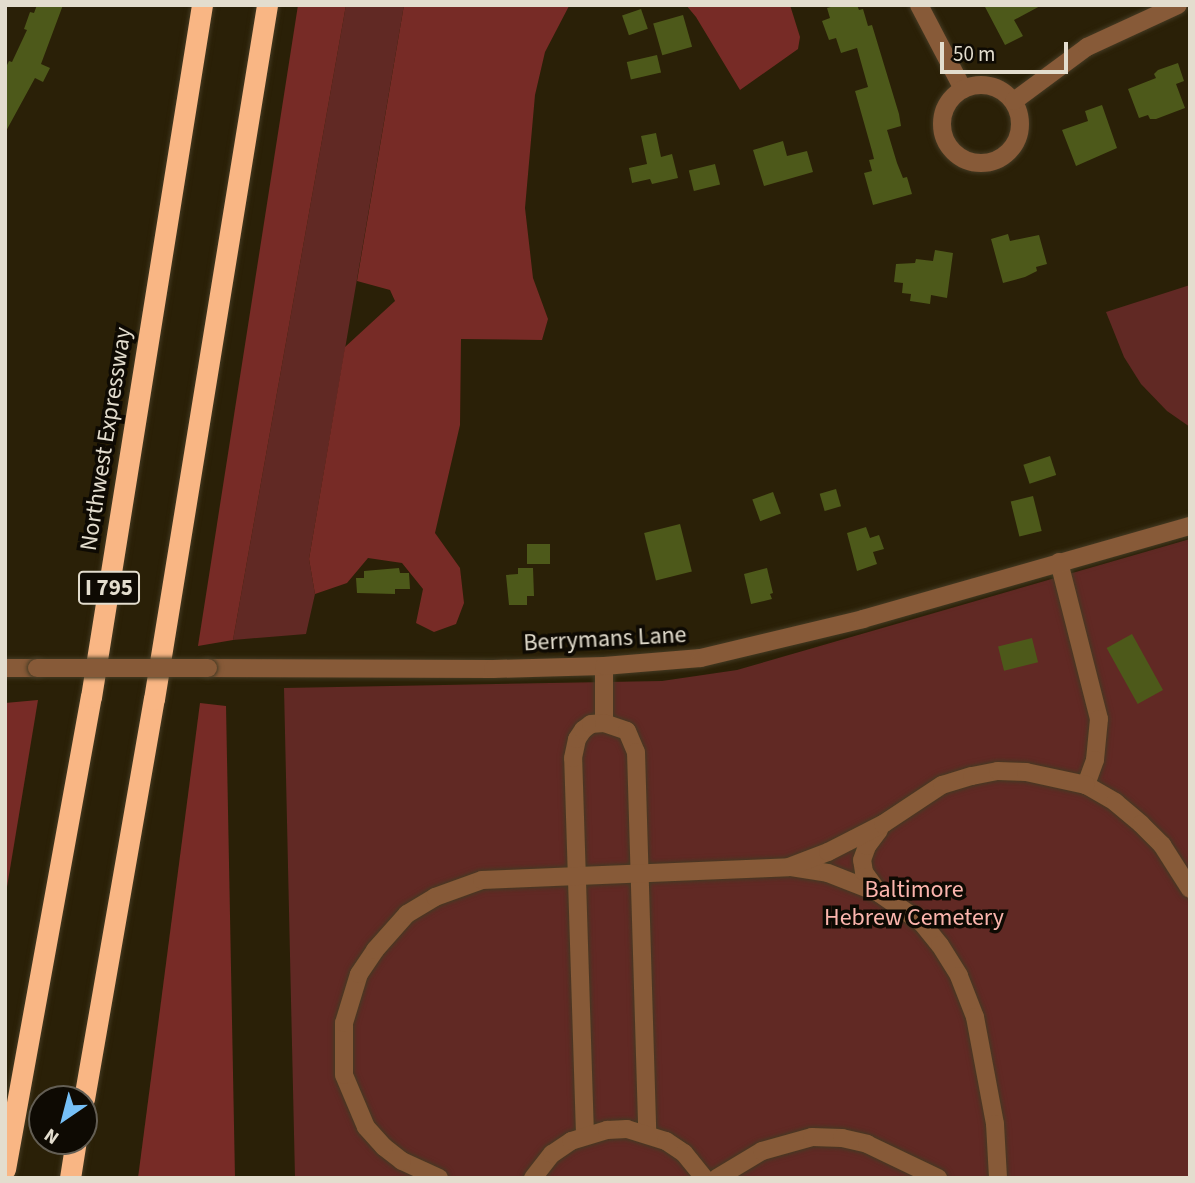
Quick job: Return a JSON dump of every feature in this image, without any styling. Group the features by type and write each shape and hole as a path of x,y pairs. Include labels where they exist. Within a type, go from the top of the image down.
{"highway":[{"name":"Northwest Expressway","path":"5,1169 91,697 202,5"},
{"name":"I 795","path":"86,1085 154,699 267,5"},
{"path":"70,1178 74,1155"}],"street":[{"path":"919,5 963,89"},
{"path":"1014,101 1087,47 1178,5"},
{"path":"979,84 993,86 1014,101 1020,117 1017,141 999,159 977,163 956,154 944,135 945,108 963,89 979,84"},
{"name":"Berrymans Lane","path":"5,668 604,666 701,658 761,646 1190,526"},
{"path":"1059,562 1099,719 1097,750 1086,785"},
{"path":"604,666 604,723"},
{"path":"585,1135 574,749 583,730 591,724 604,723 616,725 634,741 641,874 647,1133"},
{"path":"789,866 828,852 883,824 942,785 998,771 1026,772 1086,785 1115,802 1162,845 1190,889"},
{"path":"879,893 864,872 862,860 867,846 883,824"},
{"path":"439,1178 402,1161 384,1147 366,1127 352,1100 344,1075 344,1023 359,974 399,922 435,897 482,880 789,866 828,873 879,893 922,923 940,945 959,976 975,1017 995,1124 998,1178"},
{"path":"533,1178 552,1154 585,1135 607,1130 647,1133 684,1153 704,1178"},
{"path":"718,1178 762,1151 812,1137 842,1138 867,1144 938,1178"}],"green space":[{"path":"346,5 404,5 309,559 315,594 306,634 233,640"},
{"path":"1190,285 1190,427 1167,411 1141,384 1124,357 1106,312"},
{"name":"Baltimore Hebrew Cemetery","path":"1190,539 1190,1178 295,1178 284,688 662,681 737,670"}],"shaded area":[{"path":"298,5 346,5 233,640 198,646"},
{"path":"404,5 569,6 545,52 535,95 525,208 533,278 548,319 542,340 461,339 460,425 435,533 460,568 464,603 456,624 434,632 416,623 423,589 402,563 368,558 347,583 315,594 309,559 345,347 395,301 390,290 357,281"},
{"path":"686,5 790,5 800,37 798,49 740,90"},
{"path":"38,700 5,899 5,703"},
{"path":"200,703 226,706 235,1178 138,1178"}],"building":[{"path":"37,5 63,5 41,64 50,68 43,82 35,78 5,133 5,69 9,61 12,62 27,30 24,29 30,12 34,13"},
{"path":"857,5 859,10 863,9 868,26 872,25 899,114 901,126 887,130 897,163 903,178 907,177 912,194 873,205 864,173 872,171 869,160 874,159 855,91 868,87 857,48 841,53 836,38 829,40 822,21 830,18 827,8"},
{"path":"984,5 1042,5 1014,20 1023,36 1005,45"},
{"path":"641,9 648,29 629,35 622,16"},
{"path":"683,15 692,47 662,55 653,24"},
{"path":"657,55 661,73 631,80 627,62"},
{"path":"1178,63 1184,81 1176,84 1185,108 1156,119 1150,119 1148,115 1139,118 1128,89 1156,78 1154,74 1158,70"},
{"path":"1102,105 1117,148 1076,166 1062,130 1088,121 1085,111"},
{"path":"656,133 661,157 672,154 678,178 652,184 650,179 632,183 629,168 647,164 641,136"},
{"path":"783,141 787,156 807,151 813,172 764,186 753,150"},
{"path":"715,164 720,184 694,191 689,171"},
{"path":"1008,234 1010,241 1039,235 1047,264 1036,267 1037,271 1025,277 1003,283 991,239"},
{"path":"935,250 953,253 947,298 931,295 930,304 910,301 911,294 902,293 903,283 894,282 896,264 915,263 916,259 933,261"},
{"path":"1050,456 1056,475 1030,484 1023,465"},
{"path":"836,489 841,506 825,511 820,494"},
{"path":"773,492 781,514 760,521 752,500"},
{"path":"1033,496 1042,531 1019,536 1011,502"},
{"path":"680,524 692,572 656,580 644,533"},
{"path":"866,527 870,538 879,535 884,549 873,552 877,564 857,571 847,533"},
{"path":"527,544 550,544 550,564 527,564"},
{"path":"399,568 400,573 409,573 410,589 395,589 395,594 357,593 356,578 364,578 364,571"},
{"path":"518,568 533,568 534,596 527,596 527,605 509,605 506,575 518,574"},
{"path":"767,568 772,599 751,604 744,574"},
{"path":"1132,634 1163,690 1138,704 1107,648"},
{"path":"1032,638 1038,662 1004,671 998,646"}]}
